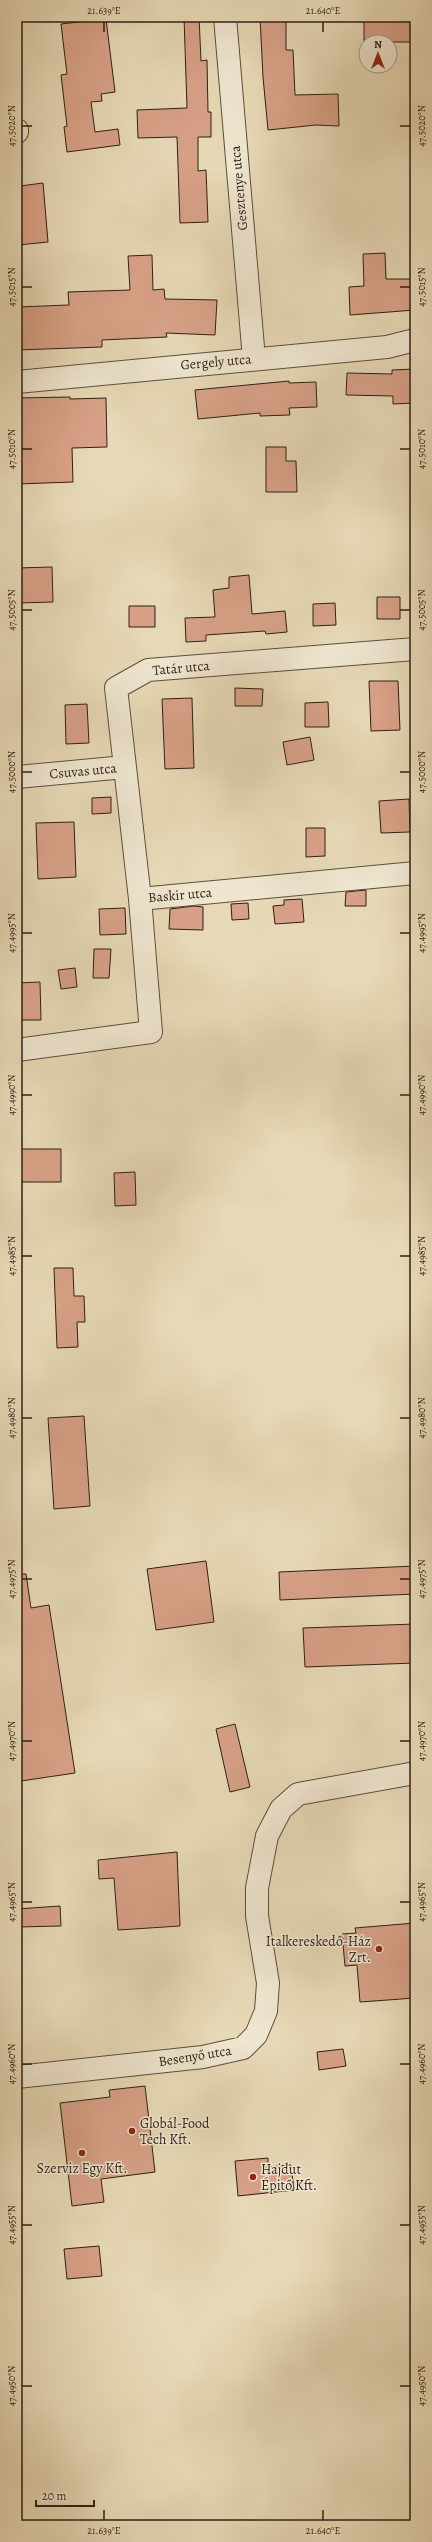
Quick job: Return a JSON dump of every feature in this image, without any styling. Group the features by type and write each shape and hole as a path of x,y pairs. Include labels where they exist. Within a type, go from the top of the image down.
{"street":[{"name":"Gesztenye utca","path":"225,17 254,359"},
{"name":"Gergely utca","path":"17,382 387,347 415,340"},
{"name":"Tatár utca","path":"140,899 116,688 148,670 415,649"},
{"name":"Csuvas utca","path":"17,777 125,767"},
{"name":"Baskir utca","path":"17,1050 151,1032 140,899 415,873"},
{"name":"Besenyő utca","path":"17,2077 203,2057 244,2048 256,2035 266,2011 268,1983 257,1916 257,1888 267,1836 281,1809 298,1794 415,1773"}],"building":[{"path":"184,17 199,17 201,61 207,60 208,112 211,112 211,137 198,137 198,171 206,170 208,222 180,223 177,137 138,138 137,110 187,108"},
{"path":"260,17 286,17 286,50 293,50 295,95 338,94 339,126 316,125 268,130 263,77"},
{"path":"364,17 415,17 415,42 398,42 398,34 364,34"},
{"path":"106,19 115,92 101,94 102,101 91,102 95,132 118,129 120,145 67,152 64,127 67,126 61,75 67,74 61,24"},
{"path":"43,183 48,242 18,245 17,191 21,191 20,186"},
{"path":"385,253 386,279 415,279 415,310 350,315 349,287 364,286 363,254"},
{"path":"152,255 153,290 164,289 165,299 217,300 215,335 166,333 167,337 102,340 102,347 17,350 17,307 69,305 68,292 130,290 128,256"},
{"path":"415,369 415,403 393,404 393,396 346,395 347,373 392,374 392,370"},
{"path":"289,381 289,383 316,382 317,407 289,408 290,415 260,416 260,413 198,419 195,390"},
{"path":"70,397 70,399 106,398 107,447 72,448 73,482 17,484 17,398"},
{"path":"266,447 286,447 286,461 296,461 297,492 266,492"},
{"path":"52,567 53,602 18,603 17,568"},
{"path":"249,575 252,614 285,611 287,632 266,634 265,631 206,635 206,641 186,642 185,618 215,617 213,590 229,588 229,577"},
{"path":"377,597 400,597 400,619 377,619"},
{"path":"335,603 336,625 313,626 313,604"},
{"path":"129,606 155,606 155,627 129,627"},
{"path":"369,681 398,681 400,730 371,731"},
{"path":"235,688 263,689 262,706 235,706"},
{"path":"192,698 194,768 165,769 162,699"},
{"path":"328,702 329,727 305,727 305,703"},
{"path":"87,704 89,743 66,744 65,705"},
{"path":"310,737 314,760 287,765 283,742"},
{"path":"111,797 111,813 92,814 92,798"},
{"path":"409,799 410,832 381,833 379,801"},
{"path":"74,822 76,877 38,879 36,823"},
{"path":"306,828 325,828 325,856 306,857"},
{"path":"366,890 366,906 345,906 346,892"},
{"path":"302,899 304,922 275,924 273,906 284,905 284,900"},
{"path":"248,903 249,919 232,920 231,904"},
{"path":"194,906 203,907 203,930 169,929 170,909"},
{"path":"125,908 126,934 100,935 99,909"},
{"path":"94,949 111,949 109,978 93,978"},
{"path":"75,968 77,987 61,989 58,970"},
{"path":"40,982 41,1020 17,1020 17,983"},
{"path":"17,1149 61,1149 61,1182 17,1182"},
{"path":"135,1172 136,1205 115,1206 114,1173"},
{"path":"54,1268 73,1268 74,1296 84,1296 85,1322 77,1322 78,1347 57,1348"},
{"path":"84,1416 90,1506 54,1509 48,1418"},
{"path":"206,1561 214,1622 156,1630 147,1569"},
{"path":"415,1566 415,1594 280,1600 279,1572"},
{"path":"17,1574 26,1574 31,1608 49,1605 75,1773 21,1781 17,1757"},
{"path":"415,1624 415,1663 305,1667 303,1628"},
{"path":"235,1724 250,1787 230,1792 216,1729"},
{"path":"177,1852 180,1926 118,1930 114,1878 99,1879 98,1860"},
{"path":"60,1906 61,1926 17,1927 17,1909"},
{"name":"Italkereskedő-Ház Zrt.","path":"415,1923 415,1998 360,2002 357,1965 345,1966 342,1934 356,1933 355,1928"},
{"path":"343,2049 346,2066 319,2070 317,2052"},
{"path":"145,2086 155,2172 101,2179 104,2202 72,2206 60,2103 110,2097 109,2090"},
{"name":"Hajdut Épitő Kft.","path":"268,2158 268,2167 291,2165 294,2190 238,2196 235,2161"},
{"path":"99,2246 102,2276 67,2279 64,2249"}],"place":[{"name":"Italkereskedő-Ház Zrt.","path":"379,1949"},
{"name":"Globál-Food Tech Kft.","path":"132,2131"},
{"name":"Szerviz Egy Kft.","path":"82,2153"},
{"name":"Hajdut Épitő Kft.","path":"253,2177"}]}
